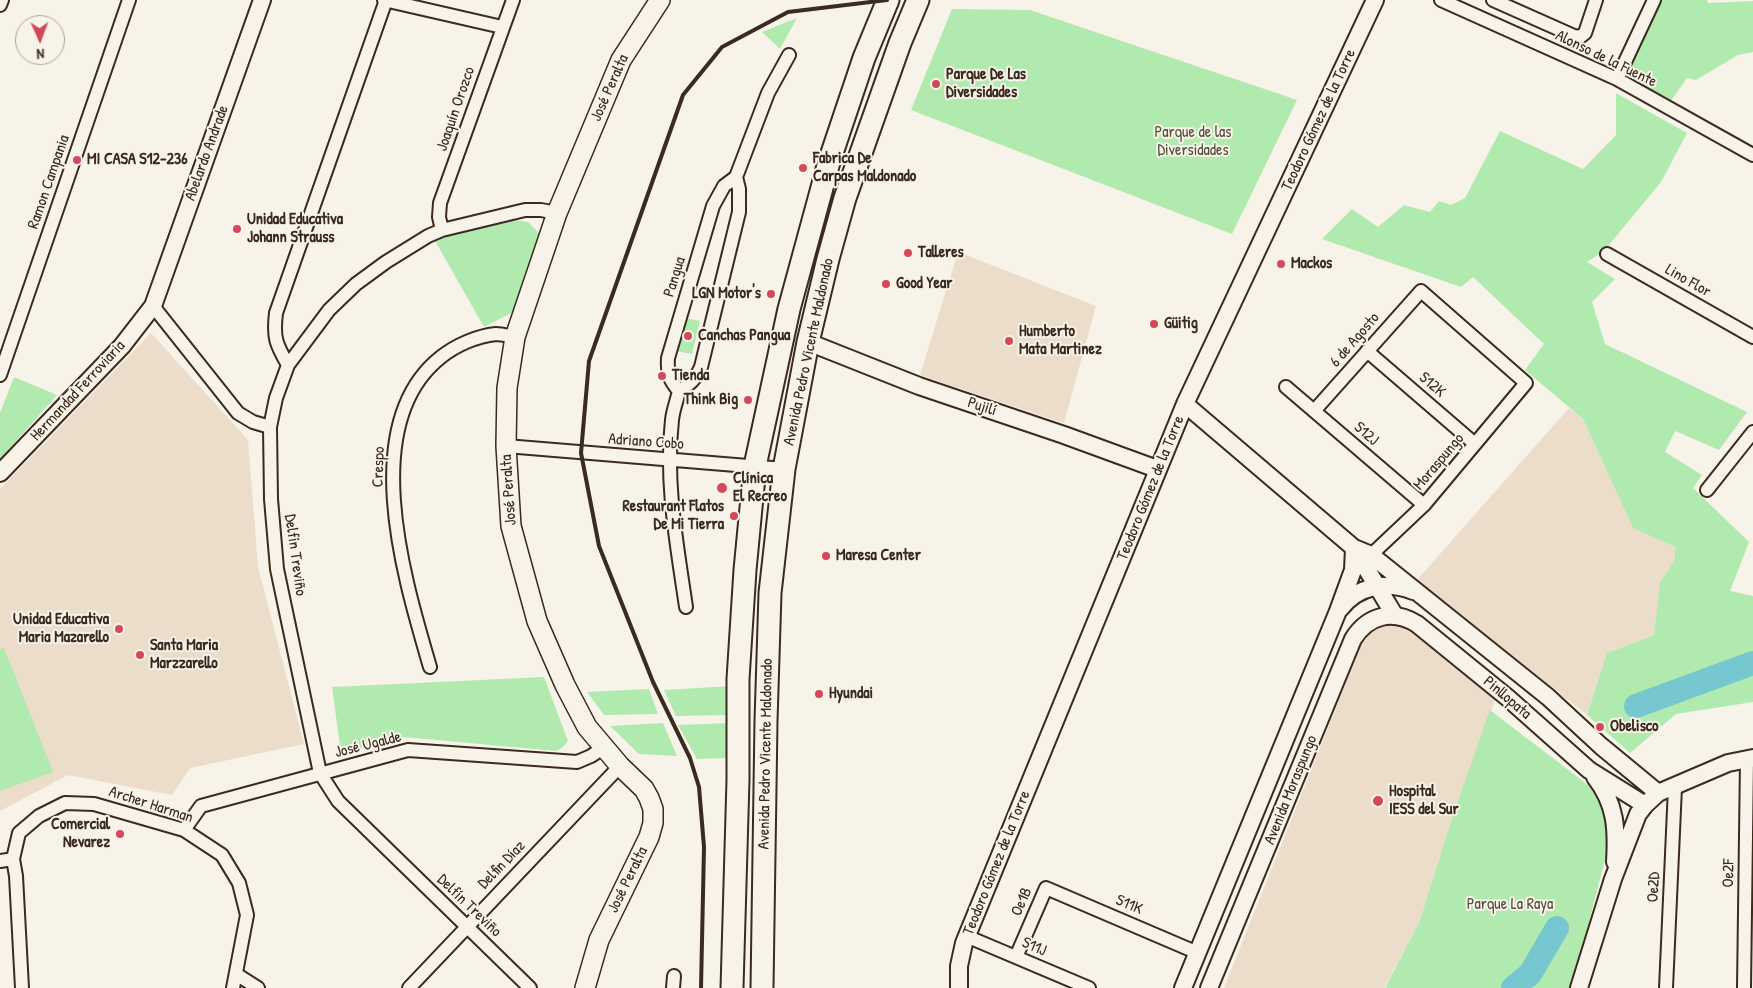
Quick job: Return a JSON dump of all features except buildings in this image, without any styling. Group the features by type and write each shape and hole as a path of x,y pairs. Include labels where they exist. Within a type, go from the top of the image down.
{"main road":[{"name":"José Peralta","path":"585,988 599,940 649,837 653,823 653,809 644,790 603,748 587,727 565,685 537,621 511,526 506,446 508,388 515,337 557,212 620,60 660,0"},
{"name":"Avenida Pedro Vicente Maldonado","path":"732,988 738,780 738,679 745,570 755,466 789,309 829,162 864,58 888,0"},
{"name":"Avenida Pedro Vicente Maldonado","path":"762,988 770,593 784,469 808,342 845,198 900,43 918,0"}],"street":[{"path":"0,5 2,0"},
{"name":"Ramon Campania","path":"0,375 130,0"},
{"name":"Abelardo Andrade","path":"153,306 262,0"},
{"path":"288,365 276,344 274,328 276,313 386,0 502,27"},
{"name":"Joaquín Orozco","path":"442,230 439,217 440,202 513,0"},
{"name":"Teodoro Gómez de la Torre","path":"959,988 959,966 966,936 1130,541 1157,469 1185,404 1375,0"},
{"name":"Alonso de la Fuente","path":"1441,0 1617,79 1753,155"},
{"path":"1493,0 1580,37 1584,33 1596,0"},
{"path":"1617,79 1654,0"},
{"name":"Pangua","path":"736,177 740,190 739,212 701,367 692,383 679,391 671,383 667,372 668,358 713,206 724,186 736,177 768,93 789,54"},
{"name":"Delfín Treviño","path":"530,988 338,801 320,773 277,569 271,498 270,427 276,398 288,365 329,310 356,284 386,262 428,236 442,230 525,210 557,212"},
{"name":"Lino Flor","path":"1607,254 1753,337"},
{"name":"6 de Agosto","path":"1314,411 1421,291 1526,383"},
{"path":"153,306 238,413 253,422 270,427"},
{"name":"Hermandad Ferroviaria","path":"0,473 122,346 153,306"},
{"name":"Crespo","path":"430,667 410,597 398,539 394,486 397,430 409,397 432,364 448,352 479,337 498,334 515,337"},
{"name":"Pujilí","path":"808,342 919,386 1064,434 1157,469"},
{"name":"S12K","path":"1367,351 1475,444"},
{"name":"Moraspungo","path":"1371,556 1424,505 1526,383"},
{"name":"S12J","path":"1286,387 1424,505"},
{"path":"679,391 672,418 669,460 672,507 686,607"},
{"name":"Pinllopata","path":"1185,404 1354,548 1371,556 1424,596 1548,697 1601,746 1658,793"},
{"path":"1707,490 1753,432"},
{"name":"Adriano Cobo","path":"506,446 784,469"},
{"name":"Pinllopata","path":"1354,548 1395,616 1417,624 1508,698 1590,770 1645,804"},
{"name":"Avenida Moraspungo","path":"1183,988 1338,611 1353,570 1354,548"},
{"name":"Pinllopata","path":"1377,586 1396,586 1424,596"},
{"name":"Avenida Moraspungo","path":"1338,611 1355,595 1377,586"},
{"name":"Avenida Moraspungo","path":"1209,988 1354,639 1362,626 1368,622 1382,616 1395,616"},
{"name":"José Ugalde","path":"184,830 201,806 408,750 577,762 603,748"},
{"path":"1579,988 1613,879 1638,814 1645,804 1658,793 1728,763 1750,759"},
{"name":"Oe2F","path":"1744,988 1750,759"},
{"name":"Delfin Díaz","path":"409,988 620,766"},
{"path":"1590,770 1610,800 1615,818 1616,851 1613,879"},
{"name":"Oe2D","path":"1666,988 1675,786"},
{"name":"Archer Harman","path":"13,859 19,833 39,816 65,803 94,804 184,830 222,855 239,883 247,915 233,988"},
{"path":"0,861 13,859 16,876 22,988"},
{"name":"S11K","path":"1046,888 1198,953"},
{"name":"Oe1B","path":"1016,957 1046,888"},
{"name":"S11J","path":"966,936 1089,988"},
{"path":"236,974 258,988"}],"shaded area":[{"name":"Humberto Mata Martinez","path":"958,252 1096,306 1064,423 920,375"},
{"name":"Santa Maria Marzzarello","path":"151,333 248,440 258,567 304,744 190,768 172,795 68,775 0,811 0,489"},
{"path":"1569,408 1583,419 1633,528 1675,547 1675,560 1660,582 1654,635 1607,653 1587,715 1417,580"},
{"name":"Hospital IESS del Sur","path":"1390,625 1404,625 1421,634 1496,697 1453,815 1420,920 1384,988 1224,988 1363,640 1375,630"}],"green space":[{"path":"1659,0 1707,0 1708,3 1753,1 1753,52 1738,55 1696,80 1687,78 1670,102 1619,75"},
{"name":"Parque de las Diversidades","path":"952,9 1030,10 1297,100 1232,234 911,110"},
{"path":"797,18 780,49 762,32"},
{"path":"1616,93 1687,133 1661,182 1604,251 1587,262 1615,279 1592,302 1605,344 1747,412 1719,450 1675,431 1665,452 1702,475 1693,488 1749,542 1730,591 1753,596 1753,702 1676,714 1630,753 1587,715 1607,653 1654,635 1660,582 1675,560 1675,547 1633,528 1583,419 1525,370 1544,344 1473,277 1461,287 1322,239 1352,209 1378,227 1404,205 1430,212 1439,201 1451,205 1465,198 1500,131 1583,169 1616,135"},
{"path":"513,220 528,222 539,233 540,246 517,310 484,327 434,239"},
{"name":"Canchas Pangua","path":"685,318 700,321 692,354 676,351"},
{"path":"14,377 57,395 0,459 0,413"},
{"path":"4,648 53,772 0,791 0,649"},
{"path":"544,677 568,741 562,748 556,751 404,737 341,753 332,687"},
{"path":"732,686 731,715 676,716 664,690"},
{"path":"649,689 658,714 604,715 587,692"},
{"name":"Parque La Raya","path":"1490,710 1588,785 1608,811 1609,844 1572,988 1385,988 1420,920 1453,815"},
{"path":"663,723 677,756 639,754 610,726"},
{"path":"732,723 727,758 697,759 678,725"}],"waterway":[{"path":"1636,706 1753,663"},
{"path":"1513,988 1530,974 1557,928"}],"railway":[{"path":"701,988 704,847 699,787 690,758 653,682 599,546 581,453 589,361 683,95 722,47 788,12 887,0"}],"place":[{"name":"Parque De Las Diversidades","path":"936,84"},
{"name":"MI CASA S12-236","path":"77,160"},
{"name":"Fabrica De Carpas Maldonado","path":"803,168"},
{"name":"Unidad Educativa Johann Strauss","path":"237,229"},
{"name":"Talleres","path":"908,253"},
{"name":"Mackos","path":"1281,264"},
{"name":"Good Year","path":"886,284"},
{"name":"LGN Motor's","path":"771,294"},
{"name":"Güitig","path":"1154,324"},
{"name":"Canchas Pangua","path":"688,336"},
{"name":"Humberto Mata Martinez","path":"1009,341"},
{"name":"Tienda","path":"662,376"},
{"name":"Think Big","path":"748,400"},
{"name":"Clínica El Recreo","path":"722,488"},
{"name":"Restaurant Flatos De Mi Tierra","path":"734,516"},
{"name":"Maresa Center","path":"826,556"},
{"name":"Unidad Educativa Maria Mazarello","path":"119,629"},
{"name":"Santa Maria Marzzarello","path":"140,655"},
{"name":"Hyundai","path":"819,694"},
{"name":"Obelisco","path":"1600,727"},
{"name":"Hospital IESS del Sur","path":"1378,801"},
{"name":"Comercial Nevarez","path":"120,834"}]}
